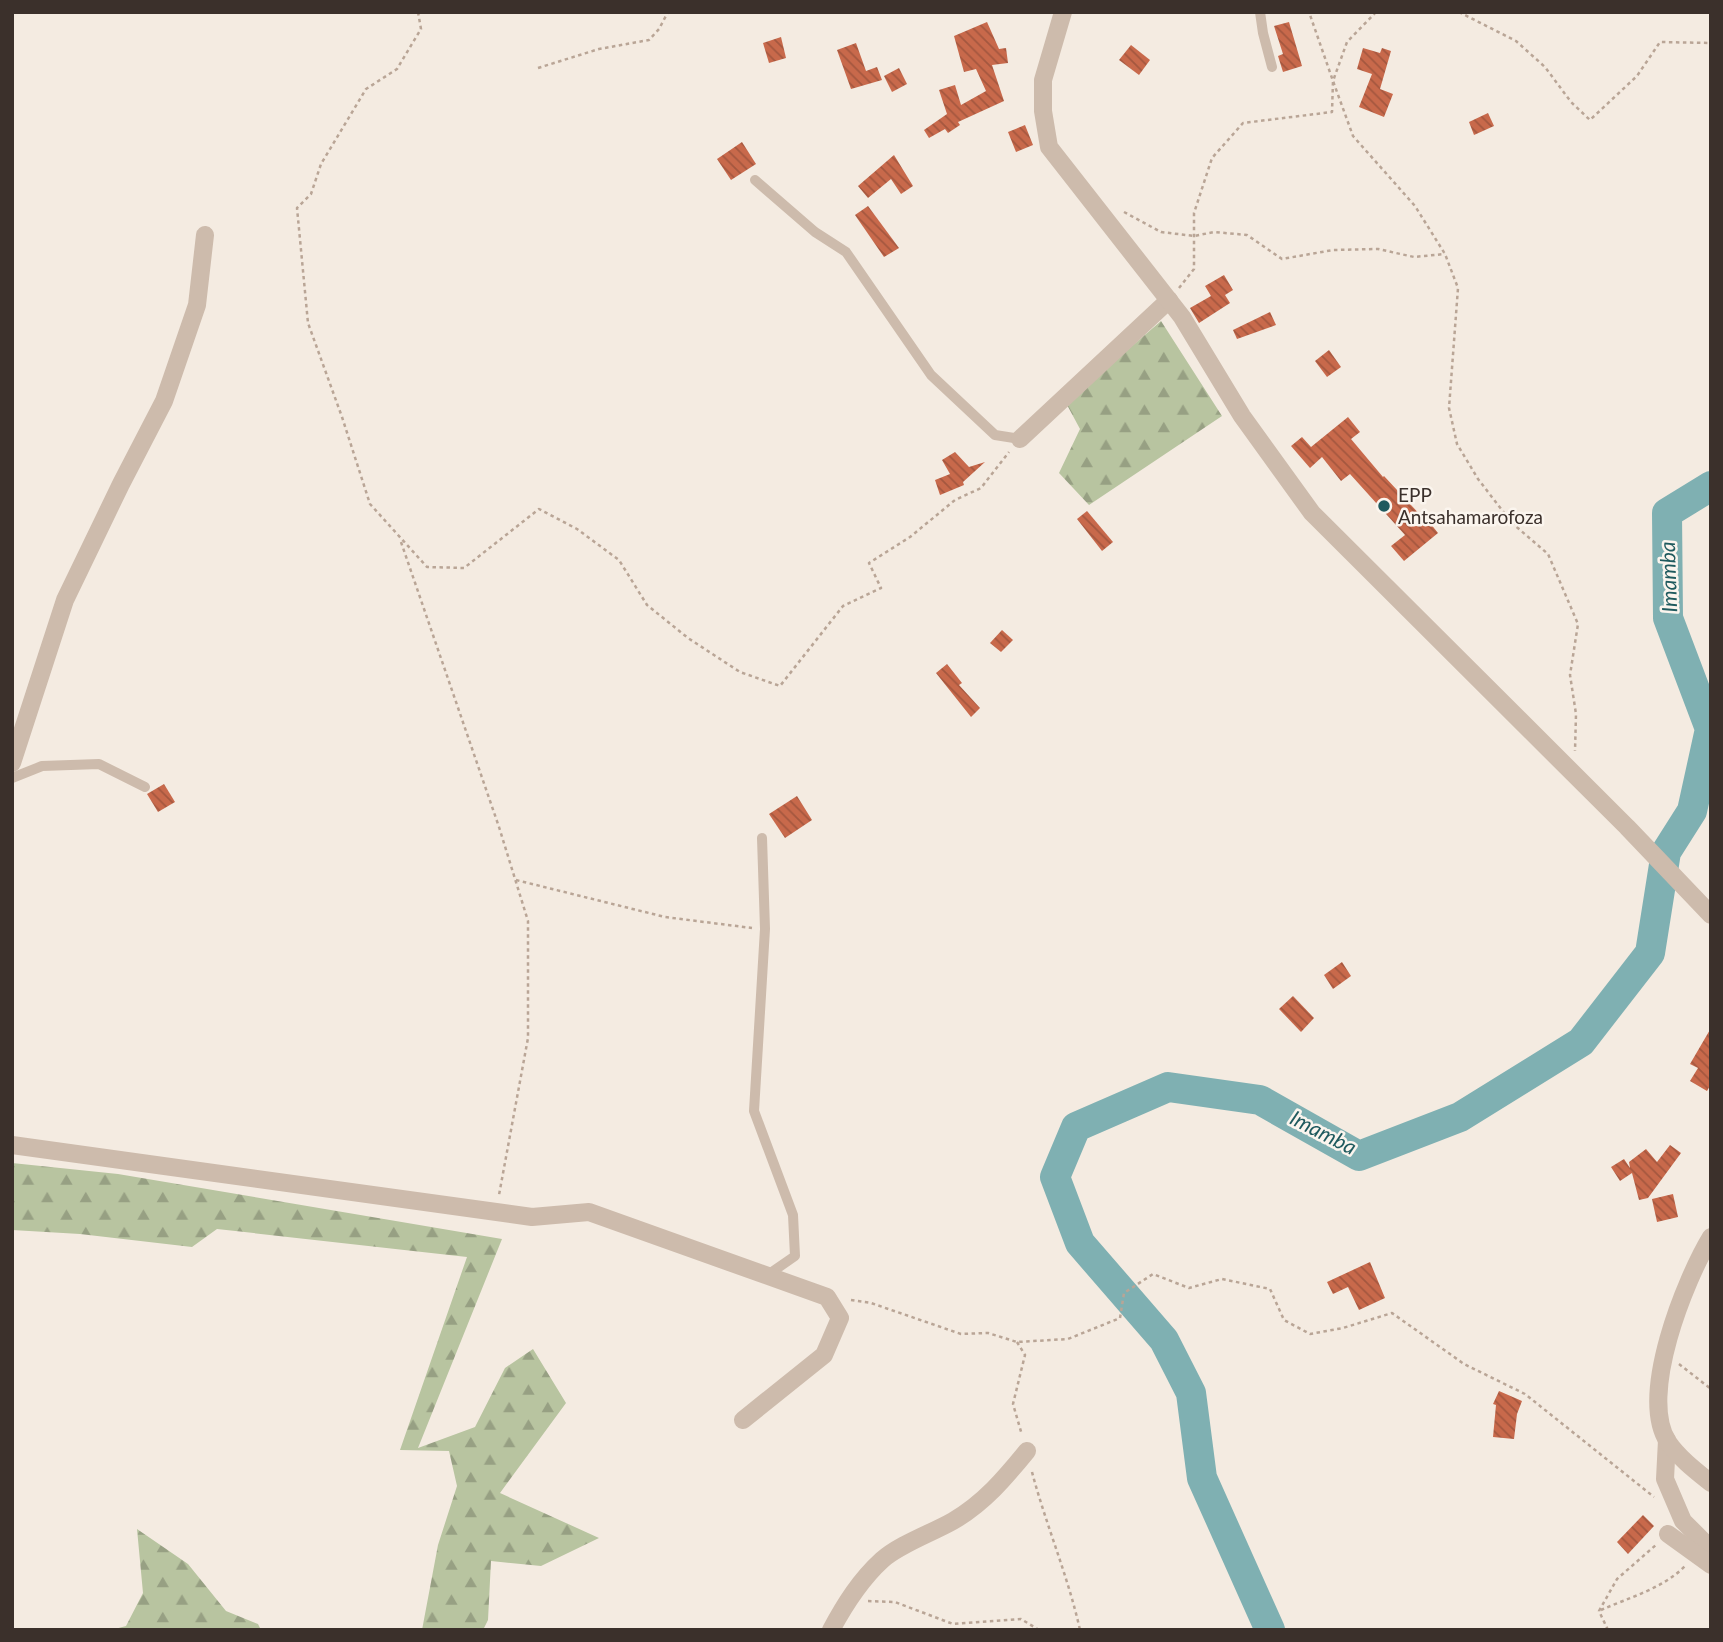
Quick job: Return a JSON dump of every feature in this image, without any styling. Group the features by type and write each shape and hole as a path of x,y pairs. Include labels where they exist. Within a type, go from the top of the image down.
{"street":[{"path":"1063,12 1043,80 1043,111 1049,147 1182,317 1242,416 1312,513 1627,827 1706,910"},
{"path":"12,763 65,600 164,401 197,305 205,235"},
{"path":"1020,439 1169,300"},
{"path":"12,1146 532,1217 589,1212 827,1297 840,1318 824,1355 743,1420"},
{"path":"1711,1237 1672,1325 1658,1388 1658,1413 1667,1440 1665,1479 1683,1521 1711,1565"},
{"path":"1667,1440 1686,1462 1711,1483"},
{"path":"831,1630 847,1600 884,1558 956,1519 997,1488 1027,1451"},
{"path":"1668,1534 1703,1552"}],"lane":[{"path":"1260,12 1272,67"},
{"path":"755,180 814,232 845,252 931,374 995,435 1020,439"},
{"path":"12,778 42,766 99,764 145,788"},
{"path":"762,838 765,929 754,1111 793,1215 795,1256 766,1276"}],"path":[{"path":"418,12 421,29 397,69 366,89 321,164 311,194 297,208 308,323 370,504 427,567 464,568 539,509 577,529 619,560 647,605 688,638 740,672 780,686 844,606 881,588 869,563 910,537 955,500 981,488 1020,439"},
{"path":"538,68 599,50 649,40 668,12"},
{"path":"1309,12 1353,136 1415,206 1445,254 1458,288 1449,408 1457,444 1478,479 1512,523 1548,554 1578,624 1570,675 1576,714 1574,774"},
{"path":"1169,300 1194,270 1194,214 1212,158 1243,123 1332,112 1333,81 1347,42 1376,12"},
{"path":"1459,12 1516,41 1545,67 1571,102 1590,120 1637,76 1660,42 1711,43"},
{"path":"1124,212 1161,232 1194,236 1214,232 1247,235 1282,259 1333,250 1378,249 1414,257 1445,254"},
{"path":"400,539 528,921 528,1038 496,1212"},
{"path":"516,880 665,917 765,929"},
{"path":"827,1297 871,1303 961,1334 988,1334 1017,1342 1068,1339 1120,1318 1124,1293 1153,1274 1189,1288 1222,1279 1270,1289 1284,1320 1310,1334 1343,1328 1392,1313 1464,1364 1525,1394 1662,1503"},
{"path":"1017,1342 1025,1356 1013,1404 1040,1502 1074,1600 1080,1630"},
{"path":"1665,1353 1711,1389"},
{"path":"1599,1611 1617,1579 1668,1534"},
{"path":"1599,1611 1643,1592 1679,1572 1703,1552"},
{"path":"847,1600 895,1602 953,1624 1021,1619 1039,1630"},
{"path":"1599,1611 1608,1630"}],"green space":[{"path":"1161,321 1222,416 1089,505 1059,473 1080,429 1066,403"},
{"path":"12,1163 118,1174 502,1239 418,1448 475,1427 505,1368 533,1349 566,1403 500,1493 599,1538 541,1566 491,1561 488,1620 483,1630 422,1630 438,1545 457,1486 449,1451 400,1450 467,1257 217,1229 192,1247 80,1234 12,1230"},
{"path":"137,1529 188,1564 226,1611 258,1624 261,1630 111,1630 126,1626 143,1593"}],"building":[{"path":"987,22 999,49 1006,48 1008,63 992,65 1004,101 958,122 960,125 948,133 945,129 929,138 924,130 947,114 939,90 955,85 961,105 986,91 976,69 964,72 954,36"},
{"path":"1289,22 1302,66 1283,72 1278,56 1283,54 1274,26"},
{"path":"781,37 786,58 769,63 763,43"},
{"path":"856,43 866,71 877,67 882,80 851,89 837,50"},
{"path":"1131,45 1150,60 1139,75 1119,60"},
{"path":"1363,48 1380,53 1382,48 1391,51 1380,89 1393,94 1384,117 1359,107 1372,74 1357,69"},
{"path":"899,68 907,84 892,92 884,76"},
{"path":"1488,113 1494,126 1474,135 1469,122"},
{"path":"1025,125 1033,145 1016,152 1008,132"},
{"path":"742,142 756,164 731,180 717,159"},
{"path":"894,155 913,186 901,194 891,179 868,198 858,186"},
{"path":"868,206 899,248 884,257 855,215"},
{"path":"1224,275 1233,290 1225,295 1230,303 1199,323 1190,308 1211,296 1205,286"},
{"path":"1270,312 1276,325 1237,339 1233,330"},
{"path":"1329,350 1341,367 1327,377 1315,361"},
{"path":"1348,417 1360,432 1351,439 1383,477 1438,533 1404,561 1391,546 1405,535 1350,474 1341,481 1322,457 1310,468 1291,446 1302,437 1311,447"},
{"path":"955,452 969,467 985,462 963,482 964,485 940,495 935,480 950,474 942,460"},
{"path":"1087,511 1113,542 1102,551 1077,519"},
{"path":"1002,630 1013,640 1001,652 990,643"},
{"path":"947,664 962,683 959,685 980,708 971,717 936,673"},
{"path":"164,784 175,802 158,812 147,794"},
{"path":"797,796 812,820 785,838 769,814"},
{"path":"1342,962 1351,976 1333,989 1324,975"},
{"path":"1293,996 1314,1018 1301,1032 1279,1009"},
{"path":"1711,1028 1711,1084 1707,1091 1690,1081 1698,1068 1690,1064"},
{"path":"1670,1145 1681,1153 1648,1198 1639,1200 1632,1173 1620,1181 1611,1167 1624,1159 1630,1168 1629,1162 1646,1149 1657,1162"},
{"path":"1673,1194 1678,1217 1657,1222 1652,1199"},
{"path":"1370,1262 1385,1298 1359,1310 1348,1287 1333,1294 1327,1282"},
{"path":"1499,1391 1522,1401 1517,1414 1514,1439 1493,1437 1496,1405 1493,1404"},
{"path":"1643,1515 1654,1526 1628,1554 1617,1542"}],"waterway":[{"name":"Imamba","path":"1270,1630 1202,1478 1191,1393 1164,1340 1080,1243 1055,1177 1076,1127 1168,1087 1260,1100 1359,1156 1460,1117 1581,1042 1650,953 1666,852 1692,811 1710,729 1668,618 1667,513 1711,486"}],"place":[{"name":"EPP Antsahamarofoza","path":"1384,506"}]}
